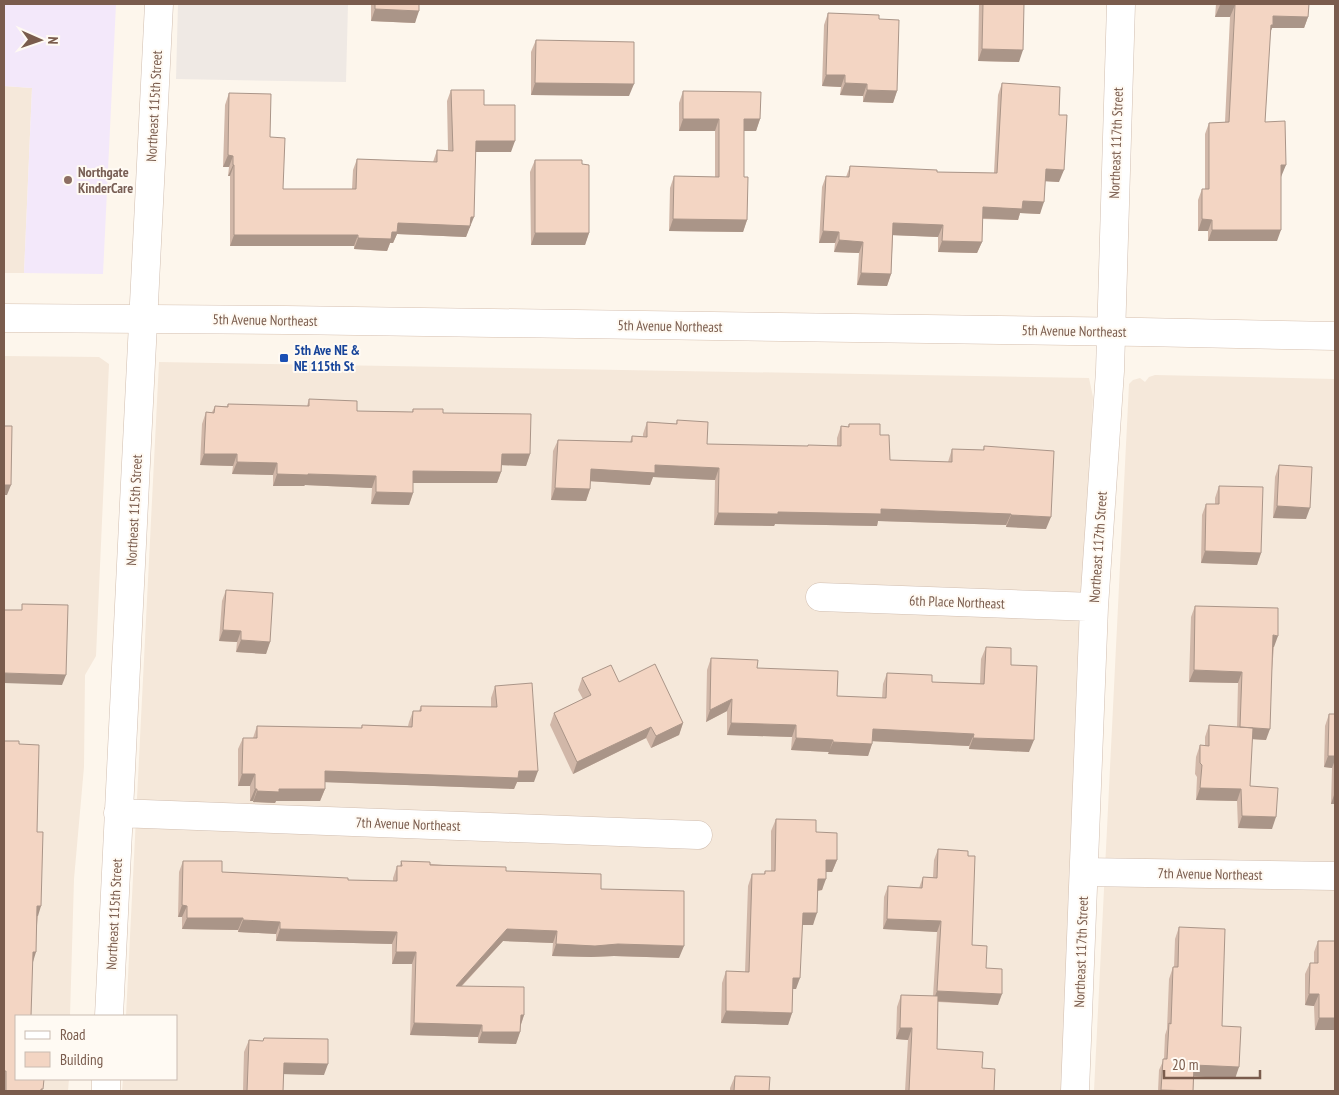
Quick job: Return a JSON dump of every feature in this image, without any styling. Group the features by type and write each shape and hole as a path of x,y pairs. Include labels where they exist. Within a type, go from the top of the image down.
{"street":[{"name":"Northeast 115th Street","path":"109,1015 159,4"},
{"name":"Northeast 117th Street","path":"1075,1091 1094,606 1110,371 1121,4"},
{"name":"5th Avenue Northeast","path":"4,318 296,320 1335,336"},
{"name":"6th Place Northeast","path":"820,597 1094,606"},
{"name":"7th Avenue Northeast","path":"118,813 698,835"},
{"name":"7th Avenue Northeast","path":"1084,872 1335,876"}],"shaded area":[{"name":"Northgate KinderCare","path":"4,4 116,4 103,274 24,273 32,88 4,86"},
{"path":"178,4 348,4 346,82 176,79"},
{"path":"4,86 32,88 24,273 4,273"},
{"path":"4,356 99,357 109,364 96,656 85,675 84,767 74,879 70,1015 15,1015 15,1080 69,1080 68,1091 4,1091"},
{"path":"159,362 1089,378 1093,397 1063,1091 122,1091 123,1080 178,1080 178,1015 126,1015"},
{"path":"1155,375 1335,379 1335,1091 1094,1091 1129,384 1133,380 1140,378 1145,382 1149,377"}],"building":[{"path":"375,4 419,4 419,11 375,9"},
{"path":"983,4 1024,4 1023,50 982,49"},
{"path":"1220,4 1309,4 1308,17 1273,16 1273,25 1271,25 1265,122 1285,121 1286,165 1281,165 1281,230 1212,230 1212,220 1202,219 1202,189 1209,189 1209,123 1229,122 1235,5"},
{"path":"828,13 879,15 879,19 899,20 897,91 867,90 867,84 845,83 845,75 826,75"},
{"path":"536,40 634,42 634,84 535,83"},
{"path":"1002,83 1060,87 1059,115 1067,115 1064,170 1046,169 1044,202 1023,201 1022,209 983,207 982,242 942,241 943,225 893,223 891,274 861,273 863,242 839,240 839,232 823,231 826,176 849,177 850,166 937,170 937,172 997,173"},
{"path":"451,90 484,90 484,105 515,105 515,141 476,141 474,217 471,217 470,226 398,223 397,232 392,232 391,239 358,238 358,235 234,235 234,165 233,156 228,155 229,93 271,94 270,137 285,138 283,189 356,189 357,159 437,162 437,150 453,151"},
{"path":"683,91 761,92 760,119 744,119 744,177 748,177 747,220 673,219 674,176 719,177 719,119 683,119"},
{"path":"535,160 582,160 582,164 589,165 589,233 535,233"},
{"path":"309,399 357,401 357,411 413,412 413,409 443,409 443,413 531,414 530,454 502,454 501,472 413,471 413,493 376,492 376,476 277,474 277,463 237,462 237,454 204,454 206,412 214,413 215,406 228,407 228,404 309,406"},
{"path":"677,420 708,422 707,444 808,446 841,446 841,426 849,427 849,424 880,424 880,435 889,435 890,460 952,462 952,449 984,450 984,446 1054,451 1051,517 881,509 881,514 718,513 719,468 655,465 655,473 591,469 590,489 555,488 558,440 632,442 632,436 647,437 647,422 677,424"},
{"path":"4,426 12,426 11,485 4,485"},
{"path":"1279,465 1312,467 1310,508 1277,506"},
{"path":"1219,486 1263,487 1261,553 1205,551 1206,504 1219,504"},
{"path":"226,590 273,593 270,642 241,640 241,631 223,630"},
{"path":"22,604 68,605 66,675 4,673 4,610 22,610"},
{"path":"1195,606 1278,608 1278,636 1273,635 1270,729 1240,727 1242,672 1194,670"},
{"path":"986,647 1011,648 1011,665 1037,666 1034,740 973,738 974,734 873,729 872,744 833,742 833,740 796,738 796,725 731,723 732,699 710,710 711,658 758,660 757,668 838,671 837,696 886,698 887,673 932,675 932,682 984,684"},
{"path":"655,664 683,723 656,736 651,727 577,762 554,713 591,695 582,678 611,665 619,682"},
{"path":"532,683 538,771 519,771 518,778 325,771 325,789 279,789 279,792 257,791 255,789 255,774 242,774 243,738 257,738 257,726 362,728 362,725 412,727 413,711 421,711 421,706 497,707 495,686"},
{"path":"1329,714 1335,714 1335,756 1328,756"},
{"path":"1209,725 1253,728 1250,786 1278,788 1276,817 1242,816 1241,789 1200,788 1202,765 1200,763 1200,745 1209,746"},
{"path":"4,741 19,741 19,744 39,745 37,832 43,832 41,906 37,906 36,952 33,952 31,1015 15,1015 15,1080 44,1080 43,1089 41,1091 6,1091 6,1071 4,1071"},
{"path":"776,819 816,820 816,832 837,833 837,860 826,860 826,879 818,879 817,913 803,913 800,978 793,978 792,1013 726,1011 726,971 749,972 752,874 765,874 765,871 775,871"},
{"path":"938,849 968,851 968,856 975,856 972,945 987,946 986,968 1002,969 1002,994 937,991 941,921 887,919 888,886 922,888 923,877 937,878"},
{"path":"183,861 222,861 222,872 348,878 348,880 397,881 397,866 402,866 401,861 430,862 430,865 506,867 506,871 601,874 601,889 684,891 684,946 556,944 557,931 507,929 456,986 524,987 524,1015 521,1015 520,1032 482,1032 482,1025 414,1023 416,952 396,952 397,932 280,929 280,922 243,920 243,918 187,918 187,906 182,905"},
{"path":"1179,927 1225,929 1222,1026 1241,1027 1239,1067 1194,1065 1193,1091 1161,1090 1163,1059 1167,1059 1169,1023 1171,1024 1173,967 1178,967"},
{"path":"1318,941 1335,941 1335,1018 1319,1018 1319,994 1309,994 1310,963 1318,963"},
{"path":"901,995 938,996 937,1049 983,1052 982,1068 995,1069 994,1091 909,1091 912,1028 900,1028"},
{"path":"264,1038 328,1039 328,1064 284,1063 283,1091 247,1091 249,1040 263,1041"},
{"path":"735,1076 770,1077 769,1091 734,1091"}],"place":[{"name":"Northgate KinderCare","path":"68,180"},
{"name":"5th Ave NE & NE 115th St","path":"284,358"}]}
